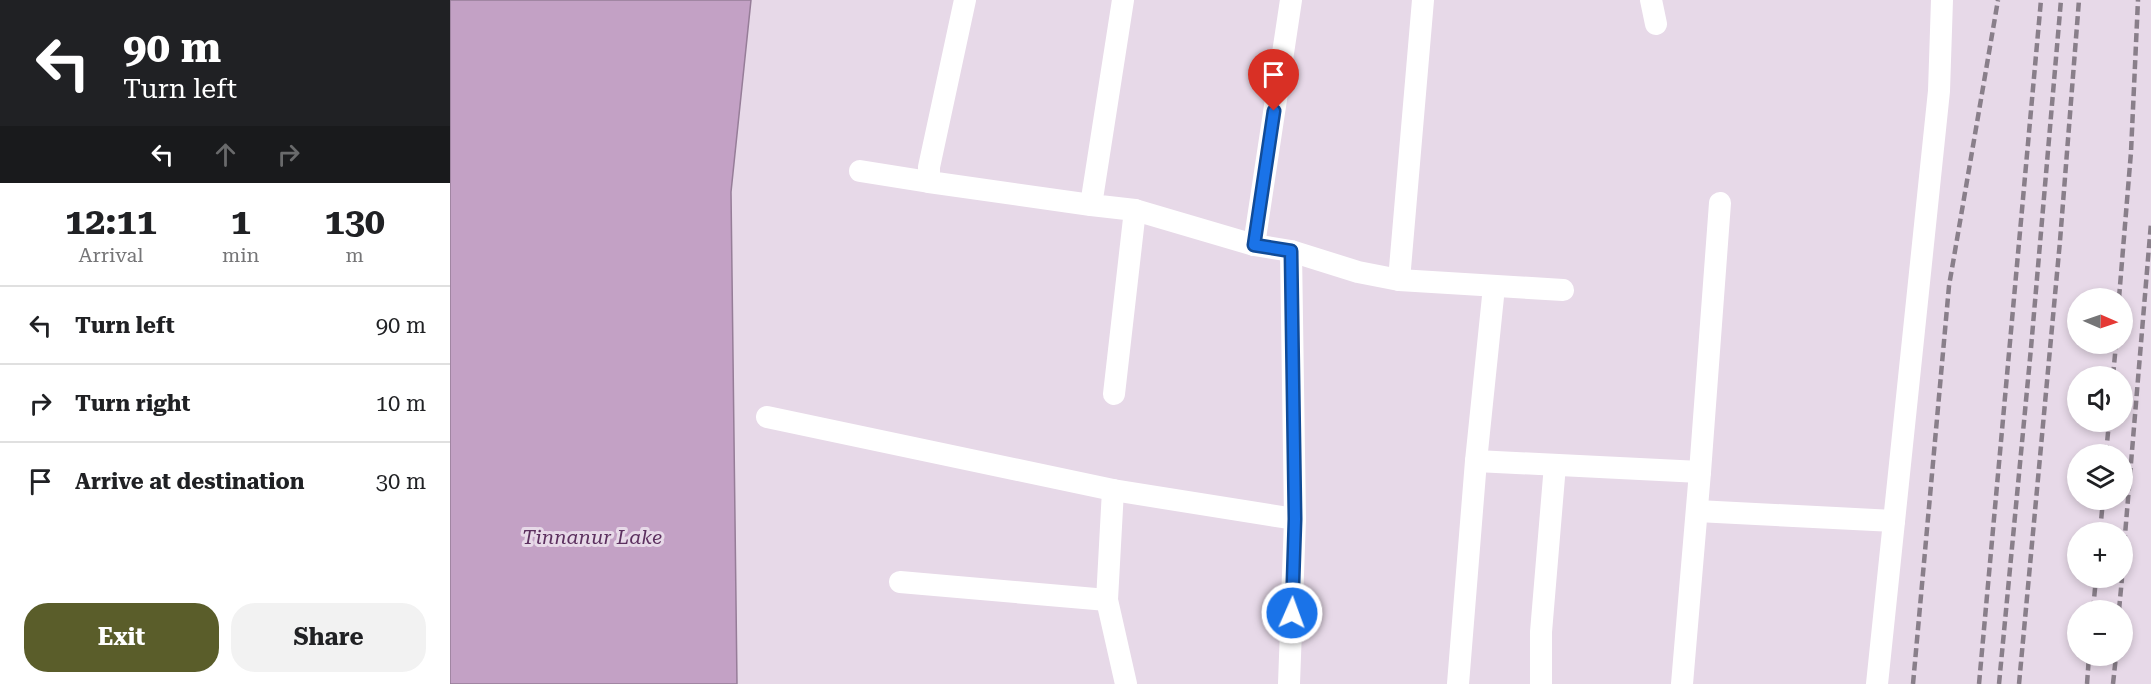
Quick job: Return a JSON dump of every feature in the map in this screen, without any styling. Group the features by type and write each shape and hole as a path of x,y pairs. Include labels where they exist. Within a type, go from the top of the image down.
{"street":[{"path":"929,182 930,167 965,0"},
{"path":"1091,205 1123,0"},
{"path":"1254,245 1291,0"},
{"path":"1399,280 1422,0"},
{"path":"1651,0 1656,24"},
{"path":"1877,684 1939,91 1942,0"},
{"path":"860,171 1135,210 1254,245 1291,251 1358,272 1399,280 1563,290"},
{"path":"1682,684 1720,203"},
{"path":"1114,394 1135,210"},
{"path":"1289,684 1295,519 1291,251"},
{"path":"1458,684 1476,461 1494,287"},
{"path":"767,417 1113,490 1295,519"},
{"path":"1476,461 1700,472"},
{"path":"1541,684 1541,632 1555,465"},
{"path":"1113,490 1107,600 1126,684"},
{"path":"1697,511 1894,521"},
{"path":"900,582 1107,600"}],"water":[{"name":"Tinnanur Lake","path":"450,0 751,0 731,192 737,684 450,684"}],"railway":[{"path":"1913,684 1949,286 1998,0"},
{"path":"1979,684 2041,0"},
{"path":"1999,684 2061,0"},
{"path":"2019,684 2060,241 2079,0"},
{"path":"2120,288 2131,152 2138,0"},
{"path":"2126,522 2151,223"},
{"path":"2114,366 2115,354"},
{"path":"2107,444 2108,432"},
{"path":"2101,522 2102,510"},
{"path":"2094,600 2095,588"},
{"path":"2120,600 2121,588"},
{"path":"2087,684 2088,666"},
{"path":"2113,684 2115,666"}],"route":[{"path":"1274,111 1254,245 1291,251 1295,519 1292,613"}]}
